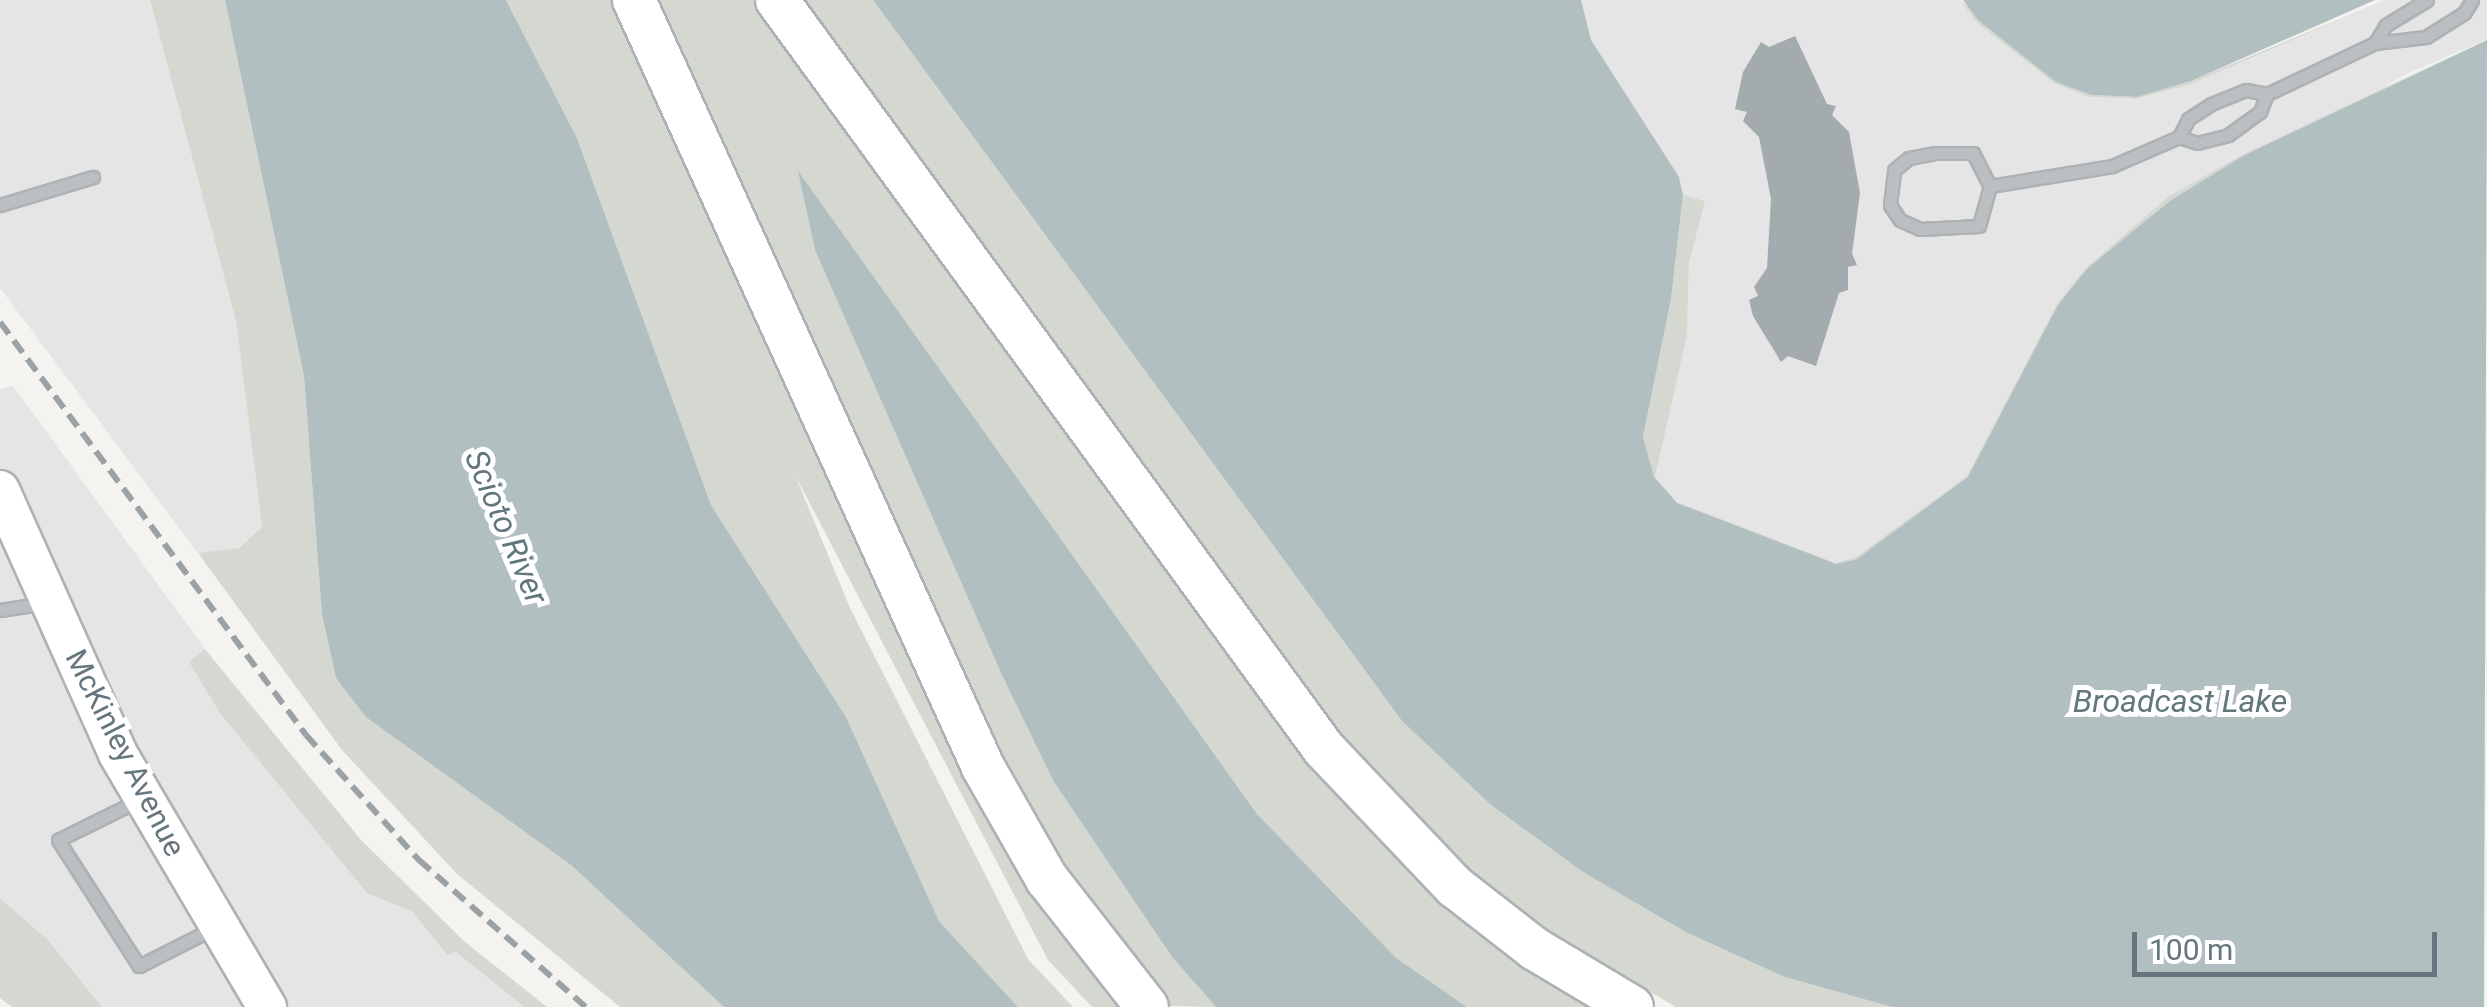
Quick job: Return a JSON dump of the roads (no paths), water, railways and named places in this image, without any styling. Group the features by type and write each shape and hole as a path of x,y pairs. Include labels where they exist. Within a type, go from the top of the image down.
{"highway":[{"path":"634,0 982,767 1047,879 1146,1007"},
{"path":"778,0 1336,762 1454,886 1536,949 1632,1007"}],"main road":[{"name":"McKinley Avenue","path":"0,490 142,798 267,1007"}],"lane":[{"path":"2375,43 2386,26 2426,0"},
{"path":"2179,137 2188,119 2211,104 2246,90 2267,94 2375,43 2426,37 2456,20 2472,0"},
{"path":"1990,186 2074,177 2179,137 2197,143 2228,134 2260,112 2267,94"},
{"path":"1973,153 1990,186 1978,226 1920,229 1900,220 1888,190 1894,170 1908,158 1935,154 1973,153"},
{"path":"0,205 93,177"},
{"path":"0,610 50,602"},
{"path":"142,798 58,840 139,966 218,926"}],"water":[{"name":"Scioto River","path":"225,0 506,0 577,138 711,505 846,717 939,921 1018,1007 724,1007 571,865 366,717 336,678 322,615 304,376"},
{"name":"Broadcast Lake","path":"873,0 1581,0 1591,40 1679,177 1683,195 1671,299 1643,437 1654,477 1677,503 1836,564 1857,559 1968,477 2058,305 2087,269 2170,201 2243,156 2487,40 2484,1007 1892,1007 1785,977 1686,932 1583,872 1491,805 1402,721"},
{"path":"1963,0 2375,0 2191,81 2137,97 2091,95 2056,82 1978,20"},
{"path":"798,171 1257,814 1396,958 1467,1007 1216,1007 1172,957 1054,782 1002,675 815,250"}],"railway":[{"path":"0,322 306,735 419,860 586,1007"}]}
